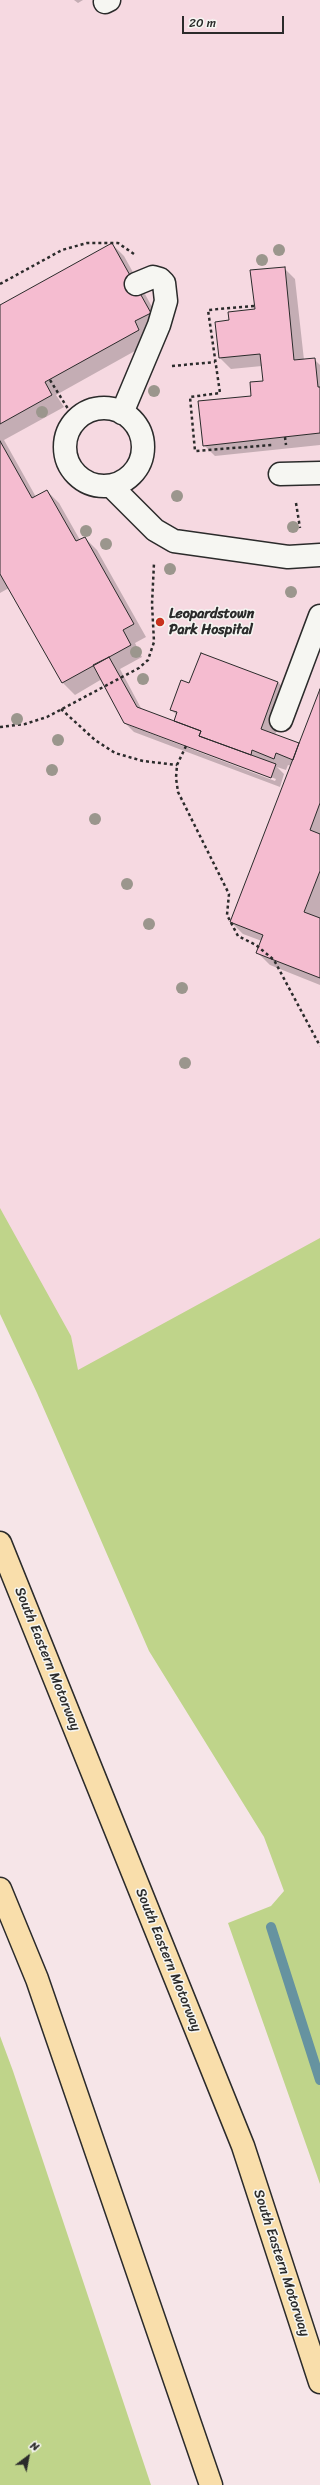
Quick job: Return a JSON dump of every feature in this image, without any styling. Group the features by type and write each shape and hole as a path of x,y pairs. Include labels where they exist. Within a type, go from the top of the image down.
{"highway":[{"name":"South Eastern Motorway","path":"0,1543 243,2146 320,2382"},
{"path":"0,1890 37,1979 211,2485"}],"lane":[{"path":"122,413 159,325 166,301 164,283 144,280"},
{"path":"108,408 131,418 138,428 142,440 143,453 139,464 132,474 123,482 111,486 97,486 84,482 74,473 66,461 64,448 66,434 75,420 83,414 96,409 108,408"},
{"path":"280,474 320,472"},
{"path":"111,486 155,530 174,541 288,557 320,555"},
{"path":"282,720 320,616"}],"path":[{"path":"0,284 62,250 87,243 102,242 118,243 124,246 144,280"},
{"path":"254,306 208,310 220,393 190,397 195,451 286,444"},
{"path":"140,370 215,362"},
{"path":"50,380 75,420"},
{"path":"0,727 25,724 46,717 139,668 148,660 154,642 152,604 155,530"},
{"path":"61,709 95,740 115,753 144,761 177,765"},
{"path":"186,746 177,765 176,778 178,792 229,894 227,915 238,936 256,945 274,960 320,1046"}],"shaded area":[{"name":"Leopardstown Park Hospital","path":"0,0 320,0 320,1984 291,1902 130,1509 0,1243"}],"green space":[{"path":"0,1208 71,1336 78,1370 320,1238 320,2184 228,1923 271,1906 284,1891 264,1837 149,1651 37,1393 0,1314"},
{"path":"0,2036 13,2071 151,2485 0,2485"}],"building":[{"path":"112,243 151,313 135,321 139,330 45,382 52,395 0,424 0,305"},
{"path":"285,267 294,360 315,358 318,387 320,387 320,433 203,446 198,401 251,396 250,382 263,381 260,354 219,358 215,322 229,320 228,312 255,309 250,270"},
{"path":"0,441 32,498 47,490 76,541 85,537 134,624 123,630 131,645 62,683 0,574"},
{"path":"201,653 278,682 261,729 299,743 293,760 276,753 274,759 252,750 251,755 199,736 201,731 174,721 177,712 170,710 181,680 189,683"},
{"path":"109,657 137,707 201,731 199,736 276,764 271,778 124,723 93,665"},
{"path":"320,689 320,803 310,830 320,834 320,871 304,912 320,918 320,978 256,953 263,935 230,922"}],"waterway":[{"path":"271,1927 320,2080"}],"place":[{"name":"Leopardstown Park Hospital","path":"160,622"}]}
